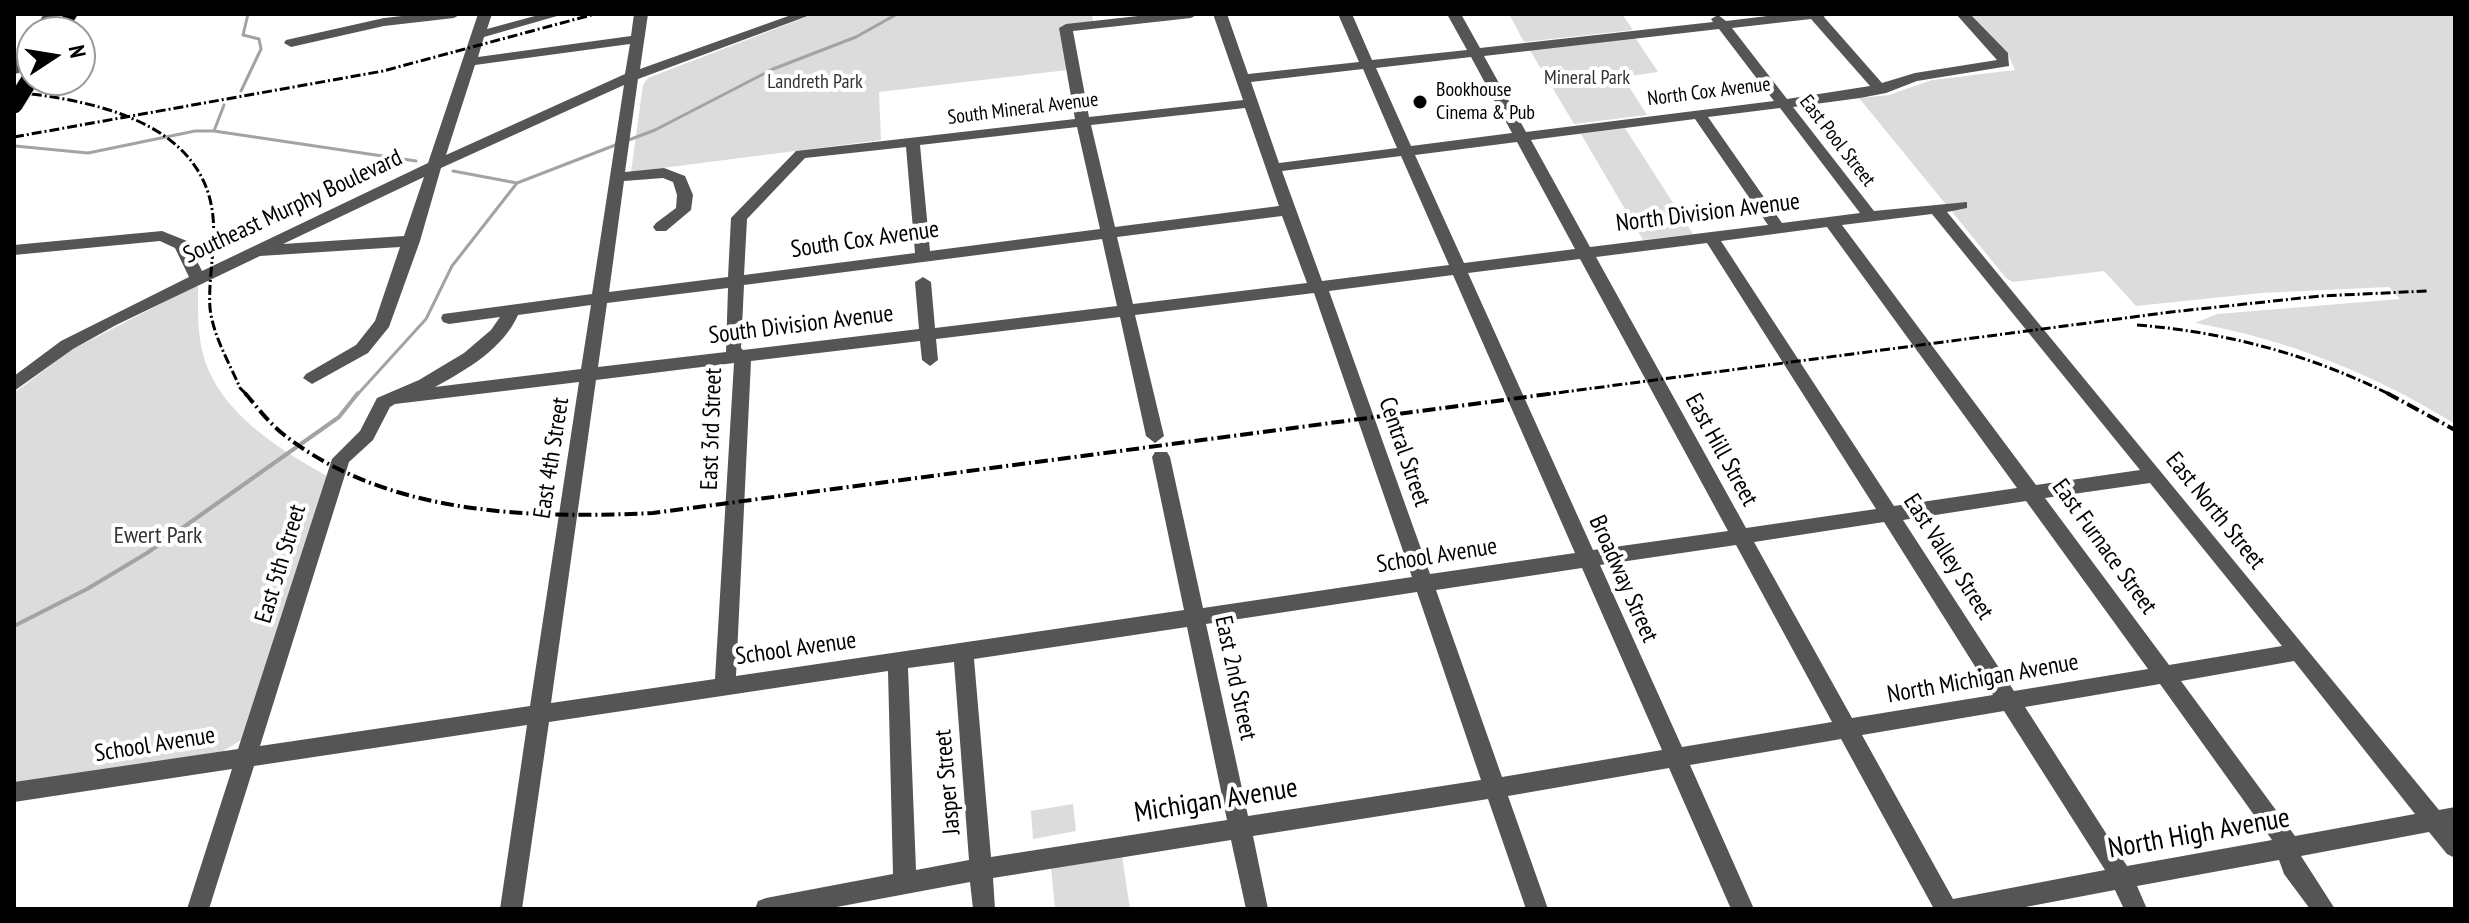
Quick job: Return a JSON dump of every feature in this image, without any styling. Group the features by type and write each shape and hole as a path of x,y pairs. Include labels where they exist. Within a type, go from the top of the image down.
{"street":[{"path":"291,43 384,22 454,14"},
{"path":"312,378 354,354 375,335 388,311 485,14"},
{"path":"478,35 557,14"},
{"name":"East 4th Street","path":"511,909 641,14"},
{"name":"Southeast Murphy Boulevard","path":"14,385 67,345 198,278 437,165 633,76 806,14"},
{"path":"1155,436 1083,122 1066,28 1191,14"},
{"name":"Central Street","path":"1220,14 1288,210 1368,419 1537,909"},
{"name":"Broadway Street","path":"1345,14 1743,909"},
{"name":"East Hill Street","path":"1454,14 1946,909"},
{"path":"1242,79 1718,19 1816,14 1881,90"},
{"name":"North Cox Avenue","path":"1273,168 1881,90 1915,77 2004,63 2003,56 1963,14"},
{"name":"East Pool Street","path":"1718,19 1870,216"},
{"path":"469,62 638,39"},
{"path":"602,89 614,90 630,99"},
{"name":"South Mineral Avenue","path":"801,154 1250,103"},
{"path":"1699,114 1778,228"},
{"path":"913,142 923,256"},
{"name":"East 3rd Street","path":"725,686 743,362 733,349 739,218 801,154"},
{"path":"617,177 664,173 680,179 685,195 683,210 661,227"},
{"name":"North Division Avenue","path":"1460,268 1962,205"},
{"name":"East North Street","path":"1936,208 2299,652 2444,819 2455,847"},
{"name":"South Cox Avenue","path":"449,318 1288,210"},
{"name":"East Furnace Street","path":"1831,221 2285,839 2292,866 2324,909"},
{"path":"14,250 162,236 181,245 198,278"},
{"name":"East Valley Street","path":"1711,237 2115,866 2136,909"},
{"path":"252,252 412,241"},
{"name":"South Division Avenue","path":"392,398 1219,300 1460,268"},
{"path":"923,282 930,360"},
{"name":"East 5th Street","path":"198,909 339,464 345,454 367,435 383,403 416,388 482,347 504,328 512,309"},
{"name":"East 2nd Street","path":"1161,457 1257,909"},
{"name":"School Avenue","path":"14,792 2155,475"},
{"name":"Jasper Street","path":"963,651 984,909"},
{"name":"North Michigan Avenue","path":"1676,757 2299,652"},
{"path":"898,661 905,883"},
{"name":"Michigan Avenue","path":"766,909 981,869 1676,757"},
{"name":"North High Avenue","path":"1955,909 2444,819"}],"green space":[{"name":"Landreth Park","path":"814,14 1092,14 1093,21 1069,24 1068,70 879,92 881,140 631,172 643,85 648,78"},
{"name":"Mineral Park","path":"1509,14 1622,14 1633,30 1524,42"},
{"path":"1968,14 2455,14 2455,424 2394,390 2330,361 2263,339 2195,323 2217,314 2400,299 2389,287 2261,293 2136,306 2104,271 2013,282 2006,278 1859,98 1889,95 1932,80 2015,70 2008,54"},
{"name":"Mineral Park","path":"1634,36 1658,72 1623,77 1647,115 1574,124 1528,47"},
{"name":"Mineral Park","path":"1625,128 1693,234 1643,240 1581,134"},
{"name":"Ewert Park","path":"198,285 201,345 211,375 222,394 272,442 329,477 241,740 222,752 14,782 14,393 71,350"},
{"path":"1073,804 1076,831 1033,839 1031,811"},
{"path":"1122,856 1130,909 1055,909 1051,868"}],"waterway":[{"path":"241,91 261,49 259,39 243,35 248,14"},
{"path":"626,141 655,130 773,69 856,37 897,14"},
{"path":"214,131 224,105"},
{"path":"15,146 88,153 195,131 214,131"},
{"path":"214,131 416,161"},
{"path":"517,183 618,144"},
{"path":"453,171 517,183"},
{"path":"357,395 426,319 452,266 517,183"},
{"path":"14,626 87,589 147,553 339,417 358,393"}],"railway":[{"path":"126,117 383,71 595,14"},
{"path":"14,92 76,101 126,117"},
{"path":"14,137 126,117"},
{"path":"126,117 166,137 189,158 205,184 213,217 214,240 210,308 226,359 245,393"},
{"path":"1541,395 2171,312 2320,296 2427,291"},
{"path":"2137,325 2203,333 2267,348 2330,368 2389,394"},
{"path":"245,393 283,434 323,461 366,481 412,496 460,506 557,515 653,513 1556,393"},
{"path":"2389,394 2455,430"}],"place":[{"name":"Bookhouse Cinema & Pub","path":"1420,102"}]}
